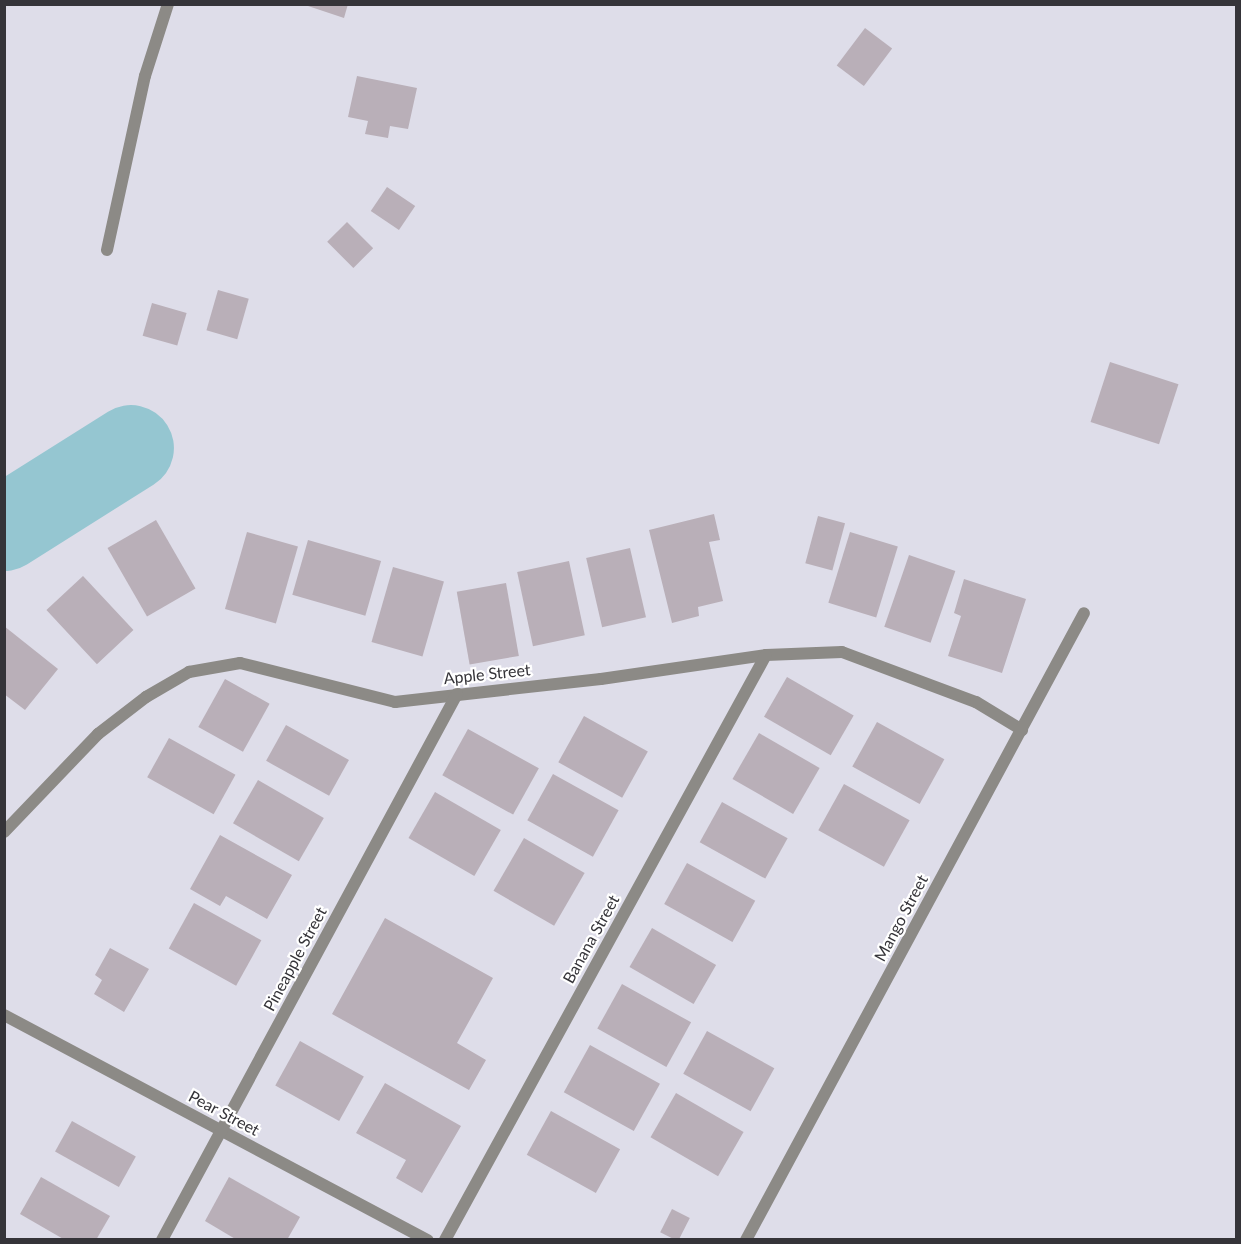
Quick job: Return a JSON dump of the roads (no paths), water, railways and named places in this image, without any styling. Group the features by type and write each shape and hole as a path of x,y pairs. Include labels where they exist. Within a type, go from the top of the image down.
{"street":[{"path":"107,250 145,76 168,4"},
{"name":"Mango Street","path":"746,1239 1084,613"},
{"name":"Apple Street","path":"4,832 98,734 146,697 189,672 240,663 395,702 601,679 766,655 842,652 976,702 1022,729"},
{"name":"Banana Street","path":"445,1239 766,655"},
{"name":"Pineapple Street","path":"162,1239 457,694"},
{"name":"Pear Street","path":"4,1015 428,1239"}],"waterway":[{"path":"4,528 131,448"}]}
